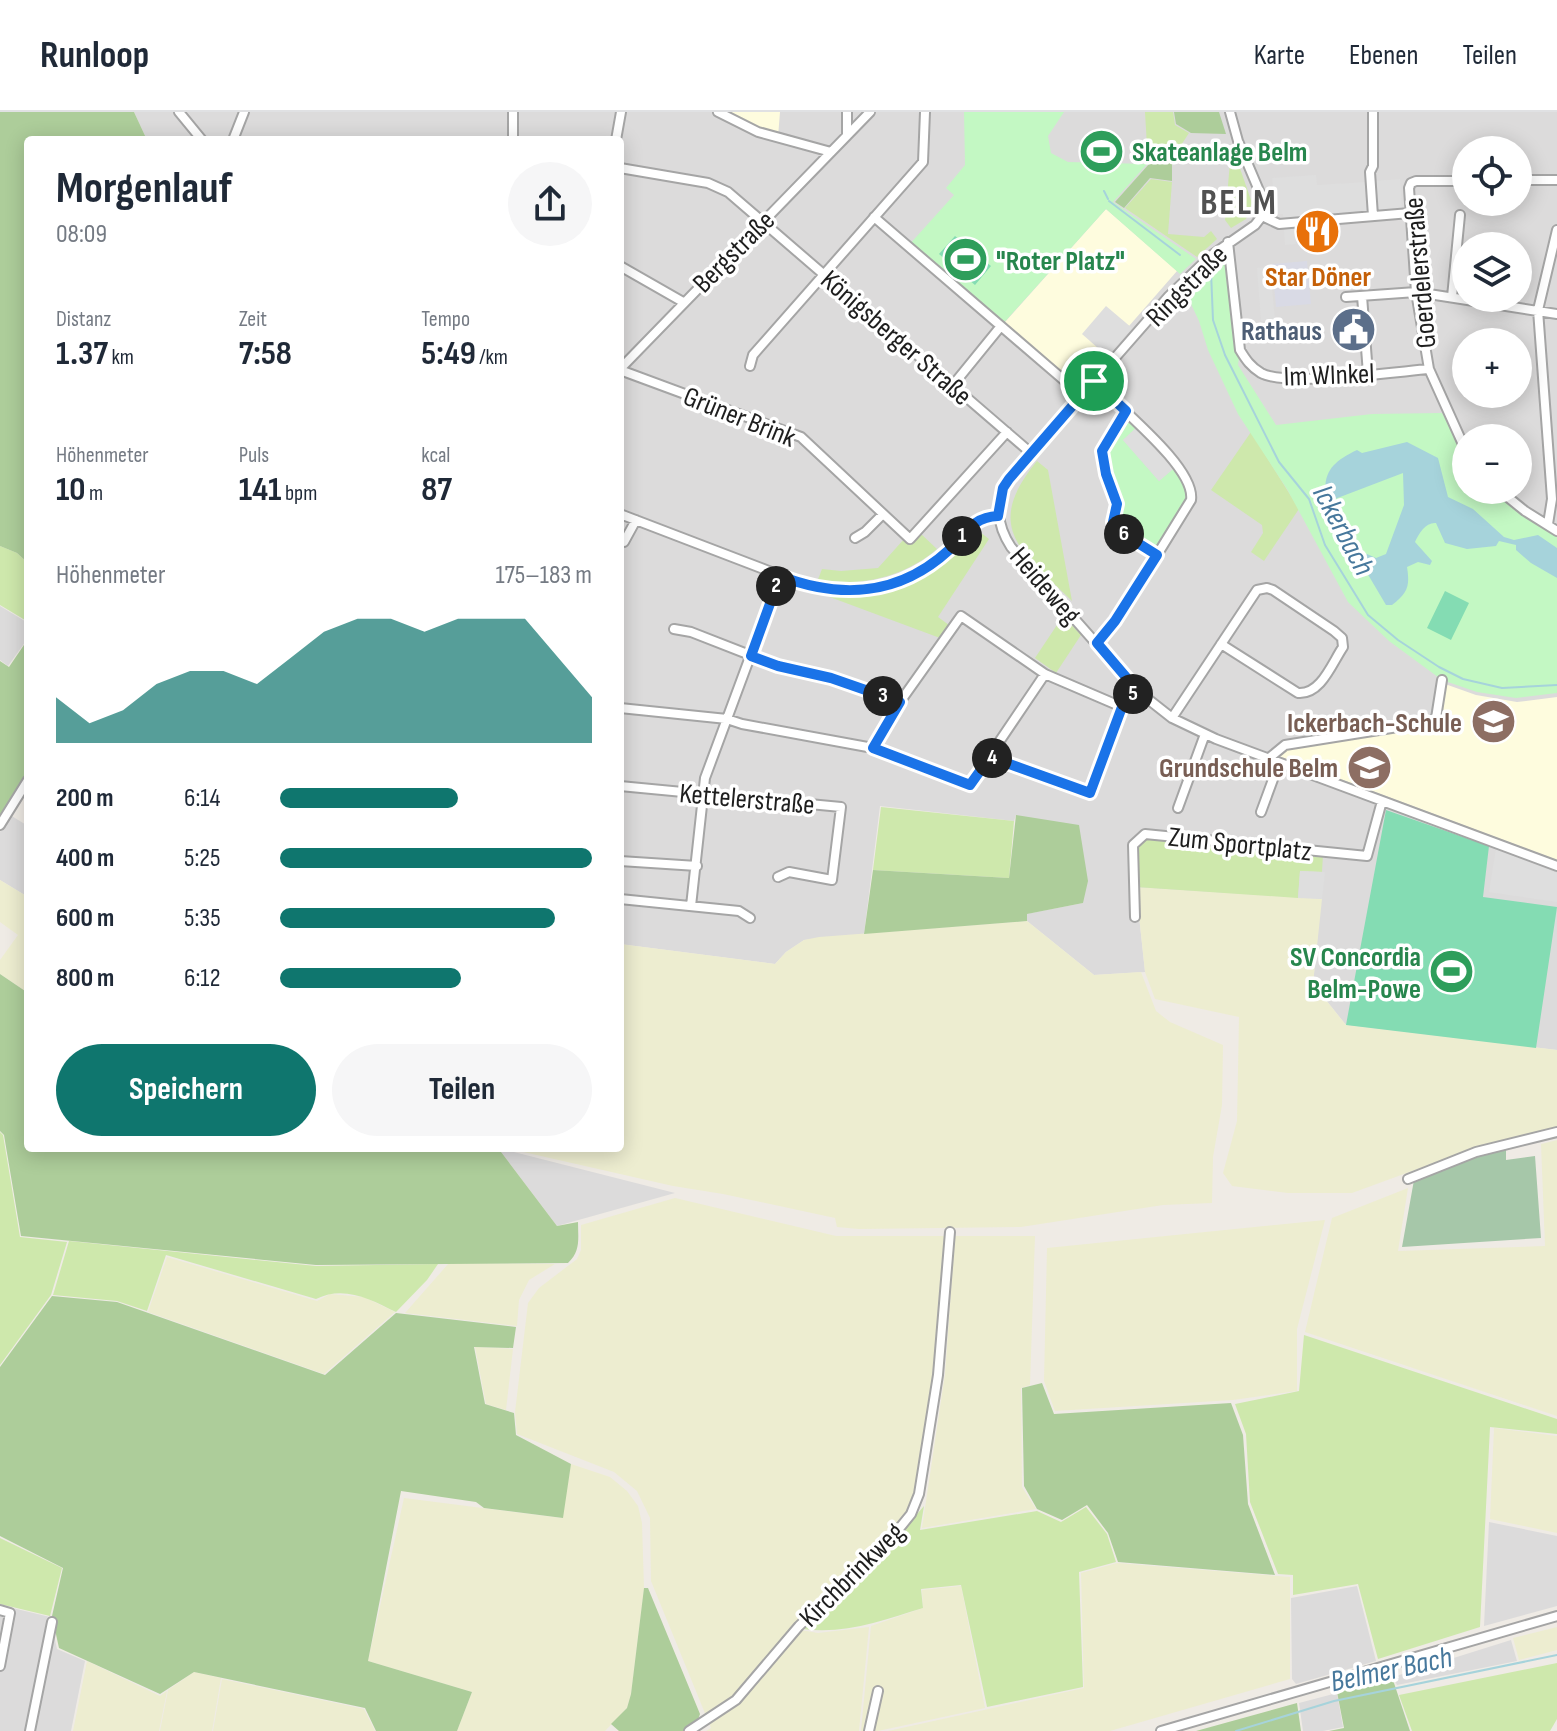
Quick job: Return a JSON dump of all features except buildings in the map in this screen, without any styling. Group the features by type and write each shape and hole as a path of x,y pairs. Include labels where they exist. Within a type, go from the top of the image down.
{"street":[{"path":"179,112 199,136"},
{"path":"235,136 244,112"},
{"path":"513,112 513,136"},
{"path":"617,136 621,112"},
{"path":"718,112 758,132 831,152"},
{"path":"847,112 847,134"},
{"name":"Bergstraße","path":"624,365 870,112"},
{"path":"750,366 753,355 923,162 925,112"},
{"path":"1230,112 1238,141 1263,200 1262,216 1279,224 1410,213"},
{"path":"1373,112 1373,166 1370,178 1373,216"},
{"name":"Königsberger Straße","path":"624,169 708,183 728,192 1031,453"},
{"path":"1532,180 1557,180"},
{"name":"Goerdelerstraße","path":"1452,182 1411,183 1409,188 1416,292 1429,369 1454,424"},
{"name":"Ringstraße","path":"998,516 1003,488 1094,381 1175,289 1262,216"},
{"path":"874,217 1066,382"},
{"path":"1299,222 1300,235"},
{"path":"1548,524 1552,499 1538,310 1557,230"},
{"name":"Im WInkel","path":"1228,242 1240,350 1249,364 1262,374 1277,379 1429,369"},
{"path":"624,268 683,302"},
{"path":"1346,297 1416,292 1452,297"},
{"path":"1362,296 1368,374"},
{"path":"1532,309 1557,314"},
{"path":"953,385 1001,326"},
{"name":"Grüner Brink","path":"624,371 801,437 910,539 1007,432"},
{"path":"1094,381 1159,444 1186,479 1192,493 1191,500 1157,555 1115,621 1097,643"},
{"path":"1126,411 1102,451 1106,474 1117,504 1113,522 1117,530 1157,555"},
{"path":"1516,504 1557,531"},
{"path":"855,538 883,514"},
{"name":"Heideweg","path":"624,516 780,576 823,590 842,591 880,587 917,574 939,559 979,519 998,516 1002,532 1011,547 1137,690 1172,718 1268,759 1557,866"},
{"path":"624,542 636,520"},
{"path":"691,906 705,778 780,576"},
{"path":"1172,718 1221,644 1257,590 1267,588 1334,631 1342,638 1343,647 1315,689 1307,694 1298,693 1221,644"},
{"path":"873,748 900,702 961,616 1045,674 1122,707"},
{"path":"674,629 691,632 778,666 831,678 900,702"},
{"path":"624,708 727,719 873,748 970,785 1045,674"},
{"path":"1268,759 1285,745 1429,722 1436,718 1442,680"},
{"path":"990,757 1090,793 1122,707 1137,690"},
{"path":"1178,808 1205,734"},
{"path":"1261,812 1279,763"},
{"path":"0,825 24,786"},
{"name":"Kettelerstraße","path":"624,786 841,807 832,880 789,872 778,877"},
{"name":"Zum Sportplatz","path":"1135,917 1133,845 1145,834 1367,856 1382,801"},
{"path":"624,861 697,866"},
{"path":"624,899 739,911 750,918"},
{"path":"1408,1179 1476,1152 1557,1132"},
{"name":"Kirchbrinkweg","path":"689,1731 736,1700 799,1626 894,1535 911,1514 919,1494 938,1375 950,1232"},
{"path":"0,1610 10,1613 0,1666"},
{"path":"1161,1731 1557,1616"},
{"path":"30,1731 52,1622"},
{"path":"869,1731 878,1691"}],"shaded area":[{"path":"134,112 1557,112 1557,1050 1346,1025 1313,984 1321,899 1136,888 1145,972 1094,975 1027,921 1026,914 1083,903 1016,815 1014,821 880,806 864,934 804,940 775,964 624,945 624,136 145,136"},
{"path":"725,112 780,112 778,137 760,129"},
{"path":"1316,175 1317,185 1367,182 1369,212 1295,218 1296,244 1285,245 1283,214 1276,214 1272,178"},
{"path":"1400,179 1402,209 1377,211 1375,181"},
{"path":"1106,209 1177,271 1081,381 1069,379 1005,322"},
{"path":"1307,261 1311,304 1276,307 1272,264"},
{"path":"1270,267 1275,320 1261,321 1257,268"},
{"path":"1106,306 1132,328 1107,356 1082,334"},
{"path":"1136,428 1173,469 1159,481 1123,440"},
{"path":"0,606 24,621 24,644 8,666 0,660"},
{"path":"1445,684 1476,695 1517,702 1557,697 1557,860 1279,756 1287,748 1429,728 1442,720"},
{"path":"10,815 24,824 24,895 0,880 0,832"},
{"path":"1496,849 1557,873 1557,902 1489,892"},
{"path":"1300,871 1325,872 1322,899 1298,898"},
{"path":"501,1152 514,1152 675,1193 557,1226"},
{"path":"1489,1522 1557,1536 1557,1606 1484,1626"},
{"path":"1357,1586 1376,1661 1296,1684 1292,1679 1291,1598"},
{"path":"0,1605 50,1617 57,1649 85,1661 71,1731 0,1731"},
{"path":"1511,1640 1517,1661 1397,1685 1393,1677"},
{"path":"1337,1693 1343,1727 1303,1731 1299,1703"}],"green space":[{"path":"0,112 134,112 145,136 24,136 24,559 0,546"},
{"path":"964,112 1064,112 1048,136 1051,153 1068,162 1147,164 1113,202 1196,259 1180,274 1106,209 1001,326 908,246 954,195 946,188 965,165"},
{"path":"1145,112 1173,112 1175,125 1189,133 1172,159 1148,163"},
{"path":"1174,112 1219,112 1226,134 1191,133 1176,124"},
{"path":"1235,154 1252,203 1246,219 1231,228 1225,220 1230,162"},
{"path":"1172,161 1172,181 1150,178 1124,208 1115,202 1149,164"},
{"path":"1151,179 1172,182 1168,234 1204,237 1211,231 1217,239 1197,257 1125,208"},
{"name":"\"Roter Platz\"","path":"955,236 991,266 975,285 939,254"},
{"path":"1228,242 1240,350 1238,365 1276,425 1372,414 1442,413 1452,431 1452,504 1511,504 1557,535 1557,693 1516,698 1477,692 1442,680 1389,641 1348,602 1287,489 1238,414 1208,350 1189,291 1197,268"},
{"path":"1128,421 1136,428 1123,440 1159,481 1173,469 1186,486 1182,507 1159,547 1152,547 1121,528 1118,520 1122,499 1108,457 1110,448"},
{"path":"1251,432 1299,509 1264,561 1251,552 1263,533 1262,525 1211,490"},
{"path":"1037,461 1048,470 1072,601 1024,553 1015,538 1011,522 1012,504"},
{"path":"976,529 989,539 938,617 949,625 940,638 827,596 872,595 910,583 944,561"},
{"path":"920,533 937,549 910,567 865,581 817,582 822,569 878,568 905,538 910,543"},
{"path":"0,546 24,559 24,619 0,605"},
{"path":"1445,591 1469,603 1451,640 1427,628"},
{"path":"1063,616 1081,635 1056,673 1035,658"},
{"path":"24,645 24,779 0,818 0,661 9,667"},
{"path":"881,807 1014,821 1009,878 873,870"},
{"name":"SV Concordia Belm-Powe","path":"1386,810 1489,846 1483,897 1557,907 1536,1048 1346,1025"},
{"path":"1016,815 1079,825 1088,881 1083,903 1027,914 1027,921 864,934 873,870 1009,878"},
{"path":"1149,835 1323,854 1322,872 1300,871 1298,898 1136,887 1136,844"},
{"path":"0,880 24,895 24,990 0,974 0,960 18,935 0,922"},
{"path":"1136,887 1322,899 1313,984 1346,1025 1557,1050 1557,1127 1483,1145 1352,1193 1288,1193 1232,1186 1223,1173 1237,1121 1239,1017 1155,999 1145,972"},
{"path":"1027,921 1094,975 1141,972 1156,1011 1170,1022 1223,1045 1222,1105 1213,1157 1212,1203 1163,1205 1021,1227 859,1229 837,1227 835,1218 524,1152 624,1152 624,945 775,964 804,940"},
{"path":"0,974 24,990 24,1152 501,1152 557,1226 578,1222 578,1244 568,1263 316,1265 21,1236 4,1135 0,1131"},
{"path":"0,1132 20,1237 67,1242 51,1295 0,1365"},
{"path":"1557,1140 1557,1416 1305,1332 1332,1218 1408,1188 1398,1251 1545,1246 1541,1144"},
{"path":"1506,1147 1506,1160 1535,1156 1541,1238 1402,1247 1414,1180"},
{"path":"675,1198 836,1236 946,1236 935,1375 916,1493 909,1511 894,1530 794,1629 818,1633 869,1627 859,1731 706,1731 711,1728 651,1581 650,1518 637,1491 614,1472 517,1434 515,1412 528,1303 539,1288 577,1259 581,1250 581,1225"},
{"path":"1325,1220 1297,1329 1297,1391 1233,1400 1055,1411 1044,1381 1047,1248"},
{"path":"955,1236 1035,1236 1030,1385 1021,1388 1022,1487 1036,1509 922,1528 945,1374"},
{"path":"69,1241 316,1266 438,1264 396,1312 357,1295 337,1293 316,1299 166,1255 147,1311 117,1301 53,1295"},
{"path":"167,1257 317,1301 330,1294 364,1297 395,1312 324,1374 148,1312"},
{"path":"449,1263 555,1264 529,1280 519,1300 517,1326 405,1313"},
{"path":"52,1296 117,1302 325,1375 396,1313 516,1327 513,1348 474,1347 485,1404 514,1413 516,1435 571,1464 563,1518 484,1508 476,1502 401,1491 368,1661 472,1692 457,1731 376,1731 365,1708 194,1672 160,1694 59,1648 52,1616 63,1568 0,1536 0,1367"},
{"path":"1304,1335 1557,1419 1557,1434 1490,1427 1480,1627 1378,1659 1358,1584 1293,1595 1293,1575 1278,1574 1250,1502 1246,1434 1235,1404 1299,1391"},
{"path":"475,1347 513,1349 506,1410 486,1404"},
{"path":"1042,1383 1054,1414 1231,1403 1243,1435 1248,1504 1275,1575 1118,1562 1108,1533 1087,1505 1062,1520 1037,1509 1024,1486 1022,1388"},
{"path":"1494,1428 1557,1436 1557,1533 1490,1519"},
{"path":"571,1464 610,1477 627,1491 638,1506 642,1523 644,1588 627,1708 605,1731 457,1731 472,1692 368,1661 404,1498 562,1518"},
{"path":"924,1506 920,1530 1037,1511 1061,1522 1086,1507 1107,1534 1116,1562 1079,1572 1083,1687 987,1707 961,1585 921,1589 923,1608 879,1622 834,1630 803,1629 873,1565"},
{"path":"0,1538 62,1568 50,1616 0,1604"},
{"path":"1117,1563 1290,1577 1290,1679 1110,1731 888,1731 1084,1688 1081,1573"},
{"path":"961,1586 985,1708 878,1731 861,1731 871,1626 923,1608 922,1590"},
{"path":"644,1588 648,1588 700,1714 697,1723 684,1731 619,1731 611,1724 627,1708 631,1694"},
{"path":"1557,1627 1557,1650 1519,1660 1513,1638"},
{"path":"87,1661 160,1696 167,1691 159,1731 73,1731"},
{"path":"1557,1663 1557,1719 1550,1731 1412,1731 1399,1695"},
{"path":"194,1672 221,1678 212,1731 160,1731 168,1690"},
{"path":"1392,1677 1410,1731 1329,1731 1344,1728 1337,1692"},
{"path":"222,1679 364,1709 375,1731 213,1731"},
{"path":"1297,1703 1301,1731 1196,1731"}],"water":[{"path":"1407,442 1438,458 1452,504 1463,504 1473,509 1504,537 1514,540 1538,535 1557,548 1557,578 1531,563 1516,550 1516,545 1499,541 1496,546 1467,549 1445,543 1436,523 1432,523 1423,529 1415,542 1432,561 1430,565 1418,562 1407,567 1405,593 1392,605 1386,605 1360,561 1367,554 1376,558 1386,554 1404,505 1403,473 1327,502 1326,483 1330,470 1357,450 1362,453"}],"waterway":[{"path":"1104,191 1108,199"},
{"path":"1109,201 1180,255"},
{"name":"Ickerbach","path":"1211,272 1213,320 1225,355 1279,462 1309,499 1325,545 1368,615 1398,640 1463,679 1502,688 1557,685"},
{"name":"Belmer Bach","path":"1236,1731 1334,1701 1557,1655"}],"place":[{"name":"Skateanlage Belm","path":"1101,151"},
{"name":"Star Döner","path":"1318,231"},
{"name":"\"Roter Platz\"","path":"965,260"},
{"name":"Rathaus","path":"1353,330"},
{"name":"Ickerbach-Schule","path":"1493,722"},
{"name":"Grundschule Belm","path":"1369,767"},
{"name":"SV Concordia Belm-Powe","path":"1452,972"}],"district":[{"name":"BELM","path":"1239,201"}],"route":[{"path":"1094,381 1126,411 1102,451 1102,460 1117,504 1113,522 1117,530 1157,555 1115,621 1097,643 1137,690 1122,707 1090,793 990,757 970,785 873,748 900,702 831,678 778,666 751,656 780,576 823,590 863,590 893,584 917,574 939,559 979,519 998,516 1003,488 1009,479 1094,381"}]}
